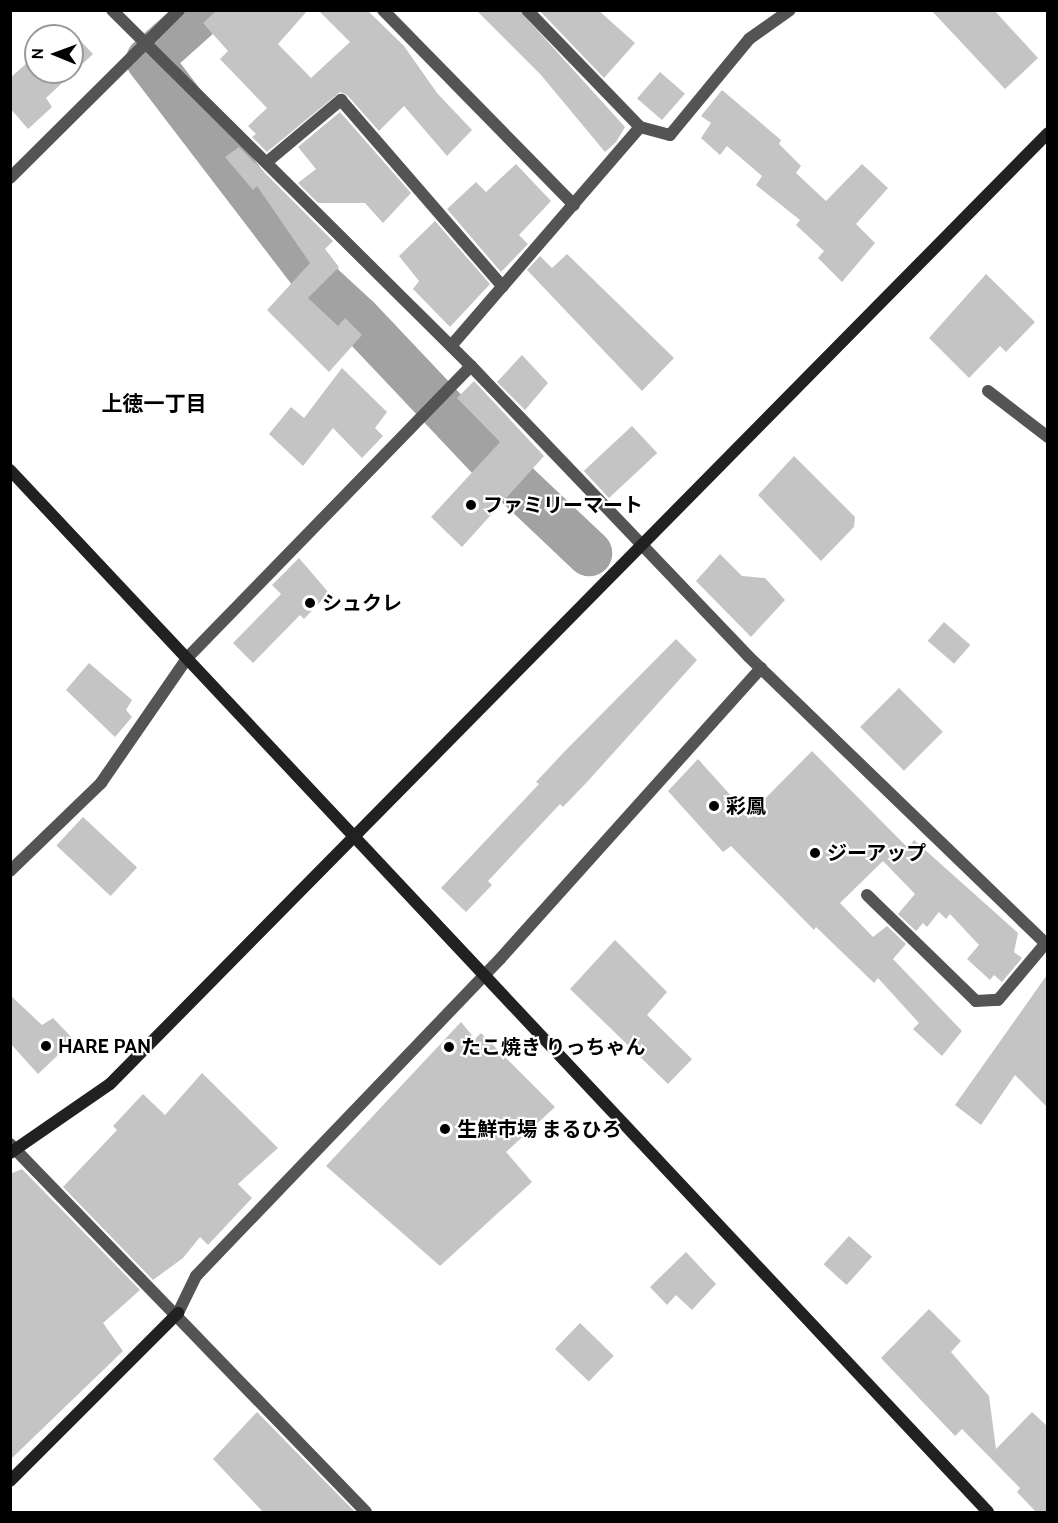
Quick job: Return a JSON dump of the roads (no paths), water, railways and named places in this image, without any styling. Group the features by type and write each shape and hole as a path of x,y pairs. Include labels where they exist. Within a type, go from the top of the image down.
{"street":[{"path":"112,10 148,42 471,366 761,668 1046,945 998,1000 976,1001 867,895"},
{"path":"10,178 179,10"},
{"path":"383,10 574,204"},
{"path":"527,10 640,127 670,135 749,39 790,10"},
{"path":"267,162 341,100 503,287"},
{"path":"451,346 640,127"},
{"path":"366,1512 178,1313 13,1149 110,1084 352,835 1047,134"},
{"path":"10,871 101,783 188,657 471,366"},
{"path":"988,392 1047,437"},
{"path":"13,478 188,657 352,835 988,1512"},
{"path":"10,1481 178,1313 196,1276 484,975 761,668"}],"waterway":[{"path":"205,10 149,60 321,285 358,319 497,466 589,553"}],"place":[{"name":"ファミリーマート","path":"471,505"},
{"name":"シュクレ","path":"310,603"},
{"name":"彩鳳","path":"714,806"},
{"name":"ジーアップ","path":"815,853"},
{"name":"HARE PAN","path":"46,1046"},
{"name":"たこ焼き りっちゃん","path":"449,1047"},
{"name":"生鮮市場 まるひろ","path":"445,1129"}],"district":[{"name":"上徳一丁目","path":"154,404"}]}
